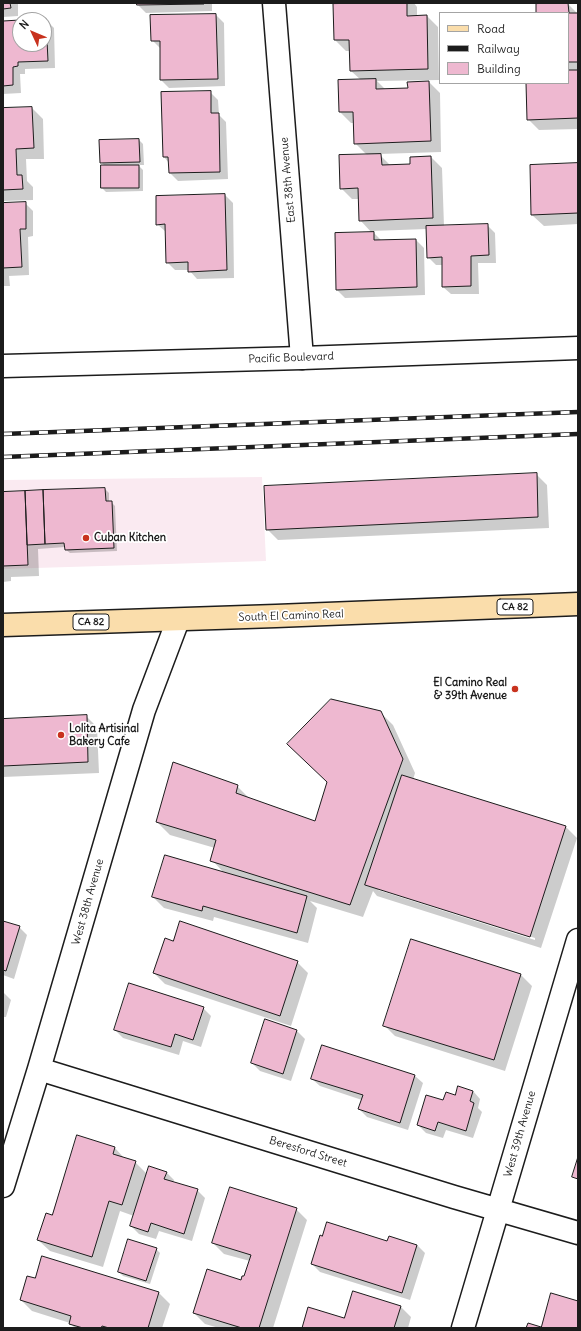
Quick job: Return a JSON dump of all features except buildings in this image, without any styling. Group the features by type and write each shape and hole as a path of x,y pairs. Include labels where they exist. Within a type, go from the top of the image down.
{"main road":[{"name":"South El Camino Real","path":"3,625 178,620 578,604"}],"street":[{"name":"East 38th Avenue","path":"274,3 302,358"},
{"name":"Pacific Boulevard","path":"3,366 302,358 578,348"},
{"name":"West 38th Avenue","path":"3,1186 39,1069 144,710 178,620"},
{"name":"West 39th Avenue","path":"463,1328 578,940"},
{"name":"Beresford Street","path":"39,1069 498,1210 578,1233"}],"shaded area":[{"path":"262,477 266,561 3,569 3,480"}],"railway":[{"path":"3,434 578,412"},
{"path":"3,457 578,434"}],"place":[{"name":"Cuban Kitchen","path":"86,538"},
{"name":"El Camino Real & 39th Avenue","path":"515,689"},
{"name":"Lolita Artisinal Bakery Cafe","path":"61,735"}]}
